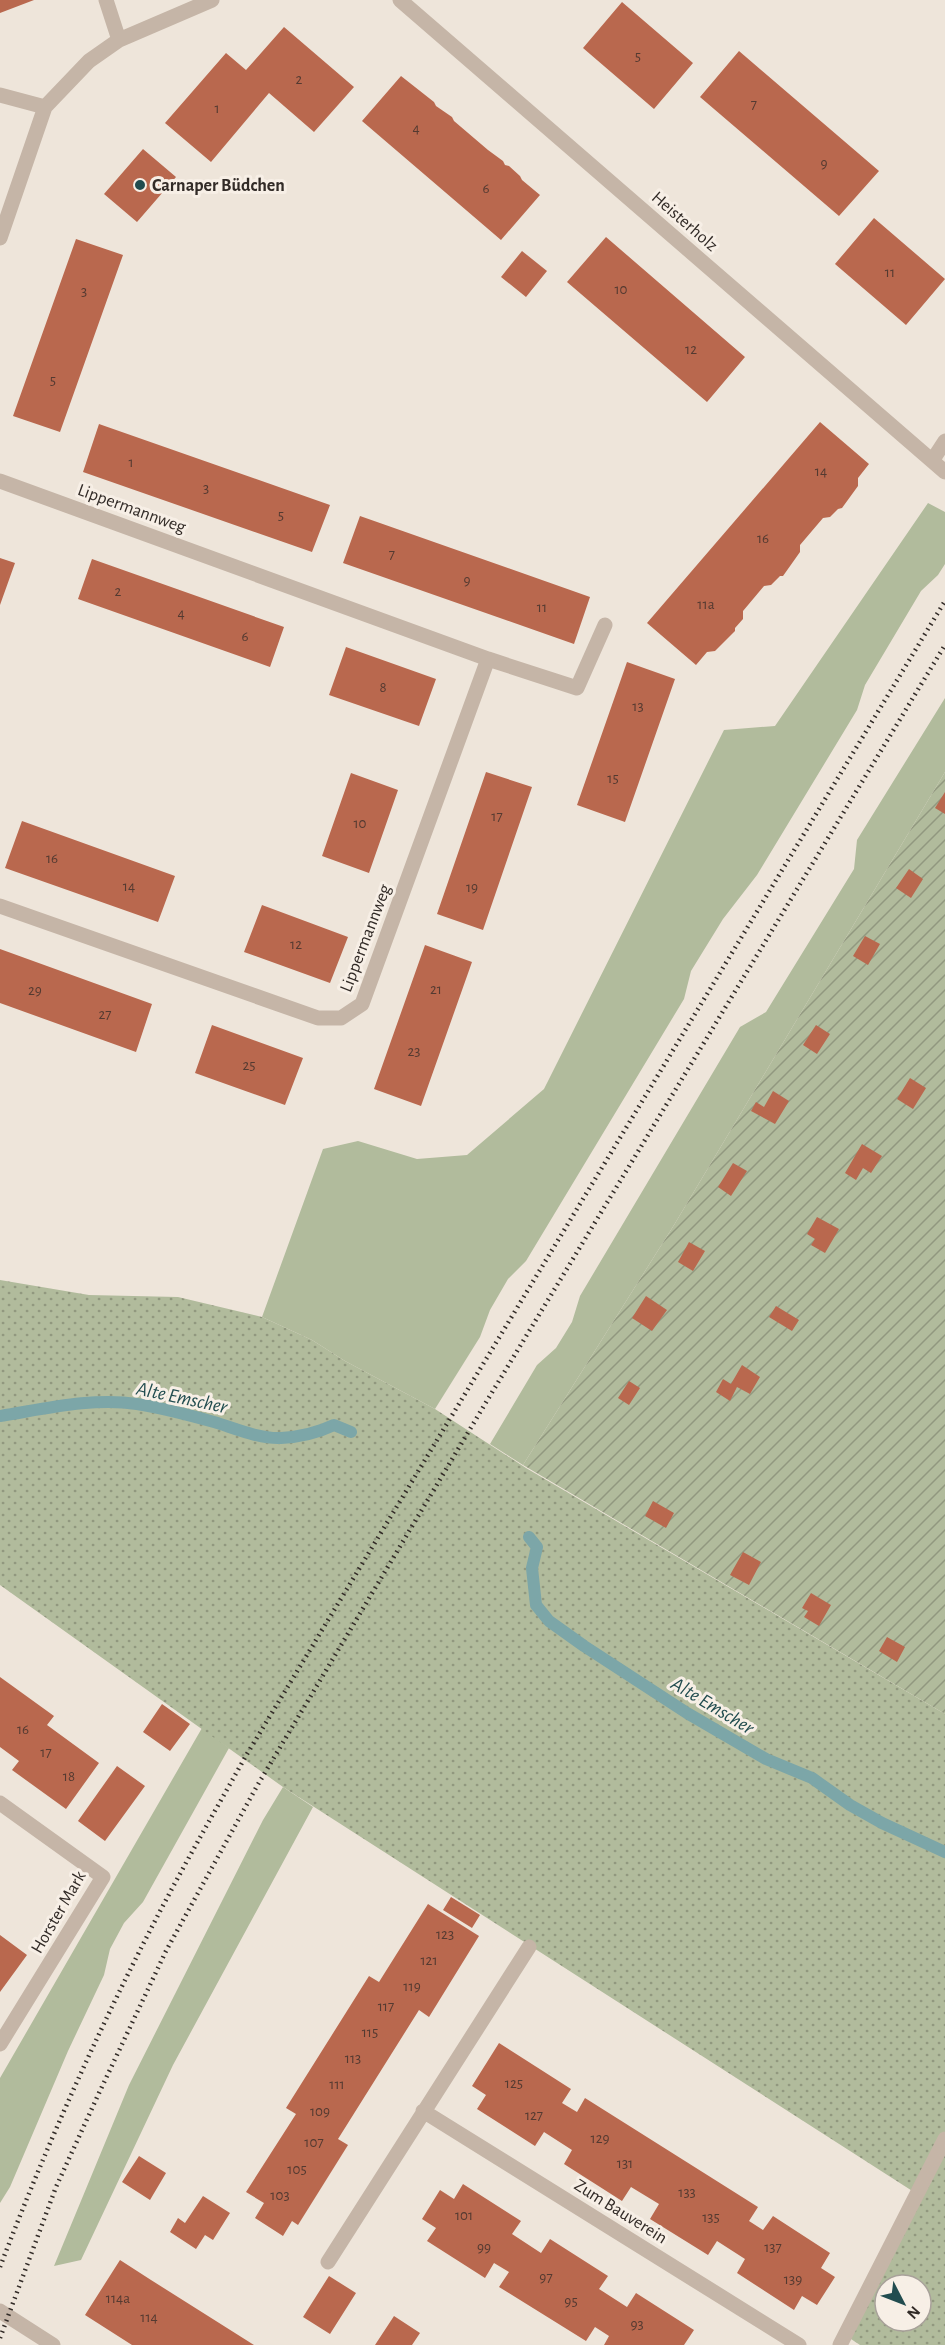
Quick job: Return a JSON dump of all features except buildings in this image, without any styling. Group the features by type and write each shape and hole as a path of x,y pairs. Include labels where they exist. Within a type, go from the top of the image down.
{"street":[{"path":"106,0 119,40"},
{"path":"0,238 45,108 89,61 119,40 212,0"},
{"name":"Heisterholz","path":"400,0 945,472"},
{"path":"0,95 45,108"},
{"path":"932,461 945,441"},
{"name":"Lippermannweg","path":"0,481 488,659 577,688 605,625"},
{"name":"Lippermannweg","path":"0,906 318,1018 342,1018 362,1004 488,659"},
{"name":"Horster Mark","path":"0,1803 104,1877 0,2044"},
{"path":"328,2262 529,1947"},
{"name":"Zum Bauverein","path":"423,2111 799,2345"},
{"path":"840,2345 945,2139"},
{"path":"0,2311 53,2345"}],"green space":[{"path":"928,503 945,512 945,564 938,575 921,591 865,685 857,710 757,875 723,919 691,971 684,999 526,1261 508,1279 490,1310 480,1337 435,1409 345,1361 312,1340 262,1317 323,1149 358,1141 417,1159 467,1155 544,1089 724,730 775,726"},
{"path":"945,698 945,772 674,1225 523,1465 490,1444 537,1365 556,1348 572,1322 580,1296 740,1027 766,1012 854,869 857,840"},
{"path":"945,772 945,1714 523,1465 674,1225"},
{"path":"0,1280 89,1295 178,1297 262,1317 312,1340 345,1361 435,1409 526,1468 945,1714 945,2345 860,2345 845,2335 873,2280 873,2333 933,2333 933,2273 877,2273 917,2194 283,1787 0,1585"},
{"path":"202,1728 229,1748 143,1902 124,1923 110,1949 104,1975 68,2051 10,2187 0,2203 0,2078"},
{"path":"283,1787 313,1807 173,2065 81,2260 54,2266 129,2085 263,1820"}],"waterway":[{"name":"Alte Emscher","path":"0,1416 68,1405 120,1402 176,1412 264,1437 301,1436 334,1425 351,1432"},
{"name":"Alte Emscher","path":"529,1537 537,1547 532,1568 536,1605 549,1621 687,1713 766,1759 812,1778 850,1805 882,1823 945,1852"}],"railway":[{"path":"0,2267 57,2126 121,1988 177,1880 247,1754 945,601"},
{"path":"0,2338 56,2187 99,2093 166,1951 257,1786 488,1399 945,645"}],"place":[{"name":"Carnaper Büdchen","path":"140,185"}]}
